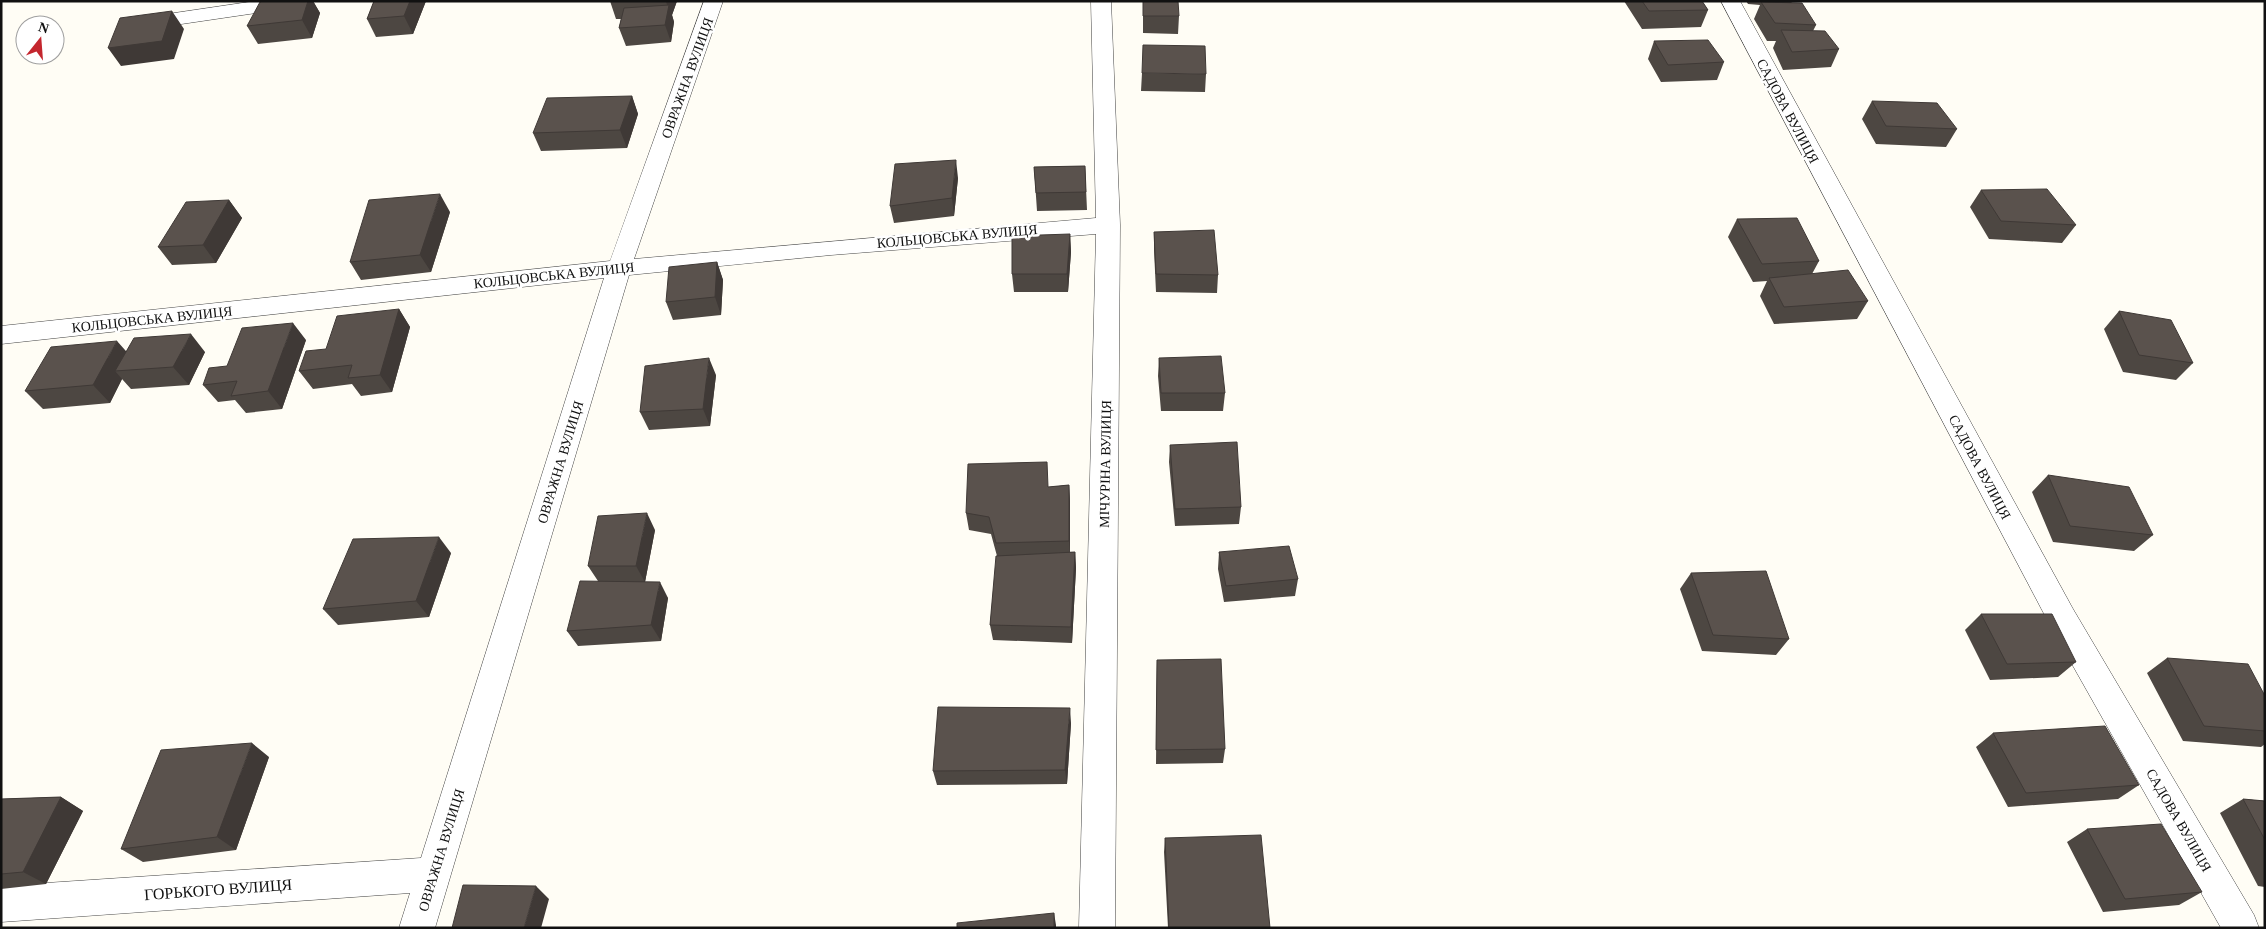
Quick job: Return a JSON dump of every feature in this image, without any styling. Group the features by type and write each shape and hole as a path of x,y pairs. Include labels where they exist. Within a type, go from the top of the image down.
{"street":[{"path":"162,21 297,1"},
{"name":"ОВРАЖНА ВУЛИЦЯ","path":"418,928 619,268 714,1"},
{"name":"МІЧУРІНА ВУЛИЦЯ","path":"1098,928 1108,224 1102,1"},
{"name":"САДОВА ВУЛИЦЯ","path":"1730,1 2062,618 2241,928"},
{"name":"КОЛЬЦОВСЬКА ВУЛИЦЯ","path":"1,335 619,268 923,238 1108,224"},
{"name":"ГОРЬКОГО ВУЛИЦЯ","path":"1,904 434,874"}],"building":[{"path":"308,1 302,20 247,26 260,2"},
{"path":"374,1 410,1 404,16 367,19"},
{"path":"1143,1 1178,1 1179,16 1143,16"},
{"path":"1642,1 1702,1 1708,10 1649,11"},
{"path":"1761,2 1802,3 1816,25 1775,23"},
{"path":"669,5 665,25 619,28 624,8"},
{"path":"172,11 162,41 108,48 120,18"},
{"path":"1781,30 1825,31 1839,49 1792,52"},
{"path":"1708,40 1724,62 1668,65 1654,41"},
{"path":"1143,45 1205,46 1206,74 1142,73"},
{"path":"632,96 620,130 533,133 547,98"},
{"path":"1872,101 1937,103 1957,129 1886,126"},
{"path":"956,160 952,198 890,206 895,164"},
{"path":"1085,166 1086,192 1036,193 1034,167"},
{"path":"2047,189 2076,225 2001,221 1981,190"},
{"path":"440,194 420,255 350,262 369,200"},
{"path":"229,200 203,245 158,247 186,202"},
{"path":"1797,218 1819,261 1762,264 1737,219"},
{"path":"1214,230 1218,275 1156,274 1154,232"},
{"path":"1070,234 1067,274 1012,274 1012,236"},
{"path":"717,262 715,297 666,302 669,267"},
{"path":"1848,270 1868,301 1784,307 1769,278"},
{"path":"399,309 380,375 348,378 352,365 299,371 306,351 326,349 337,316"},
{"path":"2119,311 2171,320 2193,363 2139,355"},
{"path":"293,323 268,391 231,396 237,381 203,385 209,368 227,366 242,328"},
{"path":"191,334 173,367 115,371 134,338"},
{"path":"117,341 93,385 25,391 51,347"},
{"path":"1221,356 1225,393 1161,393 1159,358"},
{"path":"709,358 703,409 640,412 645,366"},
{"path":"1237,442 1241,507 1175,509 1170,445"},
{"path":"1047,462 1048,487 1069,485 1069,541 996,543 989,517 966,513 968,464"},
{"path":"2048,475 2129,487 2153,535 2070,526"},
{"path":"647,513 636,566 588,566 598,516"},
{"path":"439,537 416,601 323,609 353,539"},
{"path":"1289,546 1298,579 1226,586 1219,552"},
{"path":"1075,552 1071,627 990,625 996,556"},
{"path":"1766,571 1789,639 1713,635 1691,573"},
{"path":"580,581 660,582 651,625 567,631"},
{"path":"1981,614 2052,614 2076,662 2007,664"},
{"path":"2167,658 2248,664 2265,696 2265,731 2204,726"},
{"path":"1221,659 1225,749 1156,750 1157,660"},
{"path":"938,707 1070,708 1065,770 933,771"},
{"path":"2105,726 2139,785 2026,793 1993,733"},
{"path":"252,743 217,837 121,849 161,750"},
{"path":"61,797 23,872 1,874 1,799"},
{"path":"2243,799 2265,801 2265,840"},
{"path":"2161,824 2202,892 2125,899 2087,829"},
{"path":"1261,835 1270,928 1169,928 1165,838"},
{"path":"463,885 536,886 524,928 452,928"},
{"path":"1054,913 1054,928 957,928 957,923"}]}
